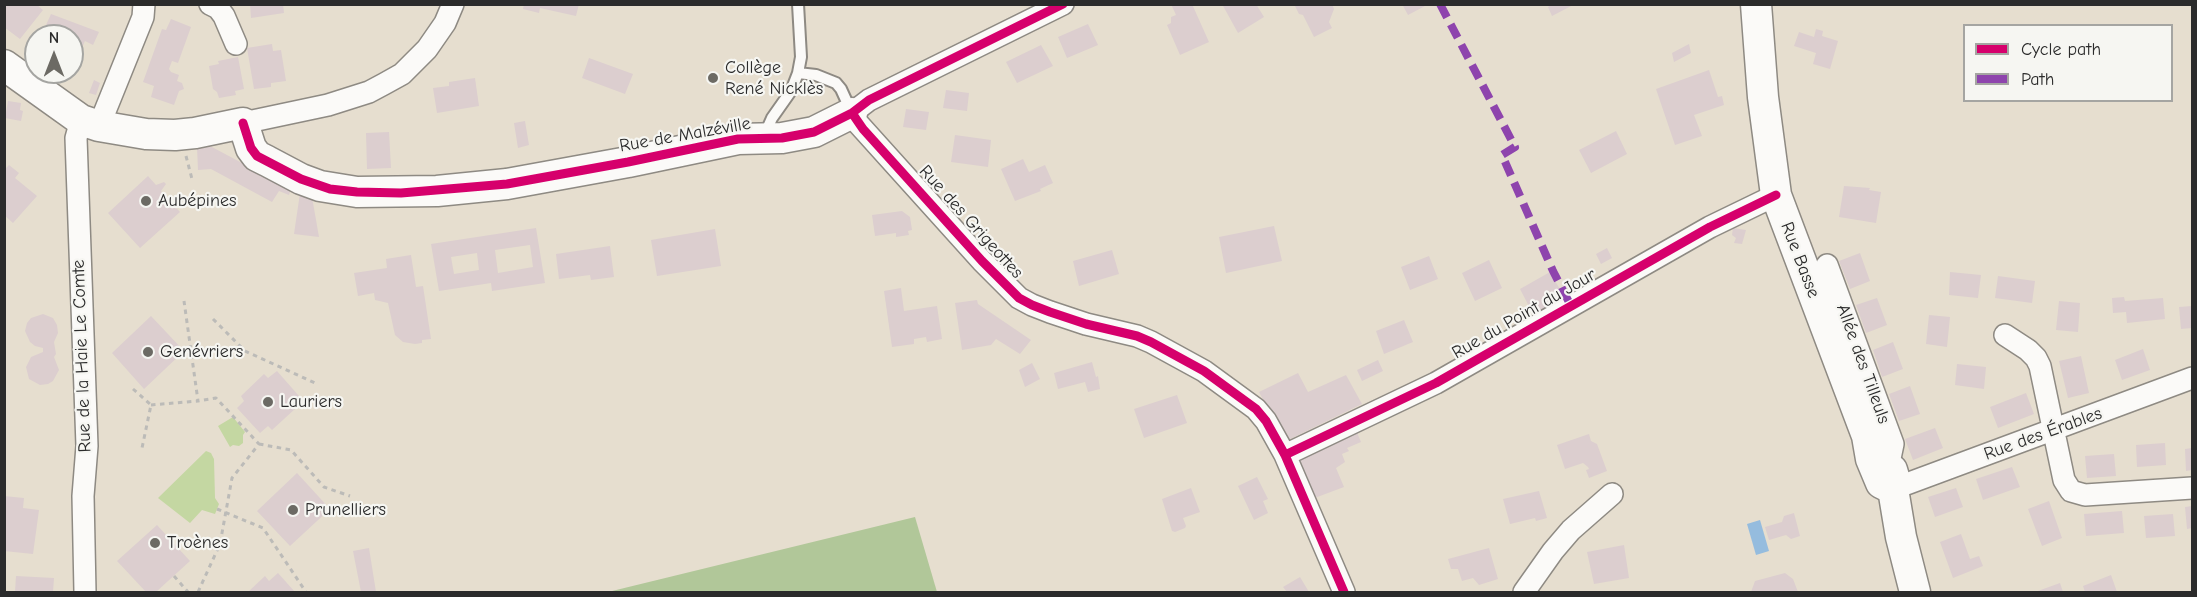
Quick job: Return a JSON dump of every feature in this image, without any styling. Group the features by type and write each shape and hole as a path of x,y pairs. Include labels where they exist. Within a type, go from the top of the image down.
{"street":[{"name":"Rue de la Haie Le Comte","path":"85,592 83,496 87,446 76,138 90,123 143,17 144,4"},
{"path":"210,4 218,8 224,16 236,44"},
{"path":"4,65 90,123 146,134 195,133 328,105 369,92 402,74 427,49 445,23 453,4"},
{"name":"Rue de Malzéville","path":"243,123 257,156 301,179 320,186 342,191 378,193 474,188 548,177 738,139 782,138 814,132 852,113 869,100 1064,4"},
{"name":"Rue Basse","path":"1756,4 1763,97 1776,195 1867,436 1868,451 1881,483 1891,476"},
{"name":"Rue des Grigeottes","path":"852,113 863,129 1009,290 1032,305 1086,324 1137,336 1185,360 1256,409 1266,421 1285,455 1344,592"},
{"name":"Rue du Point du Jour","path":"1285,455 1436,383 1700,232 1776,195"},
{"name":"Allée des Tilleuls","path":"1827,265 1893,444 1891,476"},
{"path":"2005,335 2036,358 2040,366 2064,480 2071,492 2085,495 2193,488"},
{"name":"Rue des Érables","path":"1891,476 2055,429 2193,378"},
{"path":"1891,476 1905,556 1915,592"},
{"path":"1524,592 1571,530 1612,494"}],"lane":[{"path":"768,138 768,127 772,118 791,91 798,73 801,57 798,4"},
{"path":"798,73 816,75 836,83 852,113"}],"path":[{"path":"185,158 192,179"},
{"path":"184,301 198,400"},
{"path":"213,319 245,351 315,383"},
{"path":"133,389 151,405 216,398 259,444 291,450 324,487 350,496"},
{"path":"142,448 151,405"},
{"path":"198,592 220,544 232,478 259,444"},
{"path":"217,509 263,528 306,592"},
{"path":"174,576 188,592"}],"green space":[{"path":"233,417 245,432 243,443 230,447 218,426"},
{"path":"206,451 211,453 214,459 215,498 219,504 215,514 202,510 190,523 158,498"},
{"path":"915,517 937,592 608,592"}],"water":[{"path":"1760,520 1769,551 1756,555 1747,524"}],"building":[{"path":"4,4 36,4 43,10 32,24 24,24 24,34 20,39 4,27"},
{"path":"250,4 283,4 284,13 251,18"},
{"path":"524,4 579,4 576,16 540,8 539,13 523,9"},
{"path":"1171,4 1192,4 1209,42 1180,55 1167,25 1171,23 1171,17 1176,15"},
{"path":"1222,4 1256,4 1264,17 1238,33"},
{"path":"1294,4 1332,4 1334,9 1329,22 1332,28 1314,37 1303,15 1299,14"},
{"path":"1402,4 1424,4 1425,6 1408,15"},
{"path":"1552,4 1575,4 1552,16 1548,7"},
{"path":"51,14 78,24 46,24"},
{"path":"171,19 191,27 178,63 172,61 169,69 179,75 177,81 182,83 184,89 179,91 174,105 151,97 154,86 143,82 162,29 166,30"},
{"path":"1088,24 1098,45 1067,58 1058,37"},
{"path":"84,26 99,32 93,45 85,41 84,43"},
{"path":"1816,29 1823,31 1822,36 1838,41 1830,69 1813,64 1816,53 1794,46 1799,32 1814,37"},
{"path":"272,44 273,51 281,50 286,81 271,83 271,87 254,89 247,48"},
{"path":"1689,44 1691,53 1674,62 1672,53"},
{"path":"1041,45 1053,66 1017,83 1006,62"},
{"path":"238,57 244,89 235,91 236,95 219,98 213,89 209,66 219,64 218,61"},
{"path":"589,58 633,74 625,94 582,78"},
{"path":"1709,70 1718,97 1722,96 1724,105 1694,115 1702,136 1675,145 1656,89"},
{"path":"475,78 479,106 437,113 433,88 449,86 449,82"},
{"path":"94,80 100,83 96,95 89,93"},
{"path":"946,90 969,93 967,111 943,108"},
{"path":"8,101 21,103 20,110 23,111 21,121 5,118"},
{"path":"906,109 929,112 926,130 903,127"},
{"path":"525,121 529,145 518,148 514,123"},
{"path":"1616,131 1627,154 1591,173 1579,150"},
{"path":"389,132 391,168 367,169 366,133"},
{"path":"955,135 991,140 988,167 951,162"},
{"path":"210,146 291,189 289,195 279,191 272,202 211,169 198,170 197,147"},
{"path":"1023,159 1029,172 1045,165 1053,183 1040,189 1041,191 1015,201 1001,169"},
{"path":"9,165 19,173 15,178 37,196 13,223 4,215 4,170"},
{"name":"Aubépines","path":"148,176 156,185 164,182 166,184 161,191 180,212 140,248 108,213"},
{"path":"1844,186 1870,188 1869,190 1881,192 1876,223 1839,217"},
{"path":"300,193 312,197 319,237 294,234"},
{"path":"902,211 910,217 912,230 908,231 909,235 896,237 896,233 875,236 872,215"},
{"path":"1274,226 1282,261 1226,273 1219,237"},
{"path":"536,228 545,283 492,291 491,283 439,291 431,244","holes":["530,245 533,267 498,273 495,250","477,253 479,270 454,274 451,257"]},
{"path":"1733,228 1746,230 1742,244 1734,243 1736,238 1732,235"},
{"path":"715,229 721,266 657,276 651,240"},
{"path":"610,246 614,277 591,280 590,275 559,279 556,254"},
{"path":"1607,248 1612,258 1601,264 1596,254"},
{"path":"1112,250 1119,274 1079,286 1073,261"},
{"path":"1860,253 1870,281 1850,289 1839,261"},
{"path":"411,255 416,287 423,286 431,339 415,344 403,342 395,335 388,303 375,300 374,293 358,296 354,273 387,268 386,259"},
{"path":"1429,256 1438,279 1410,290 1401,267"},
{"path":"1489,260 1502,288 1475,301 1462,273"},
{"path":"1550,272 1565,298 1534,316 1520,289"},
{"path":"1950,272 1981,275 1978,298 1949,295"},
{"path":"1998,276 2035,281 2032,303 1995,298"},
{"path":"901,288 904,311 937,306 942,339 927,342 926,337 914,339 914,344 892,347 884,291"},
{"path":"2124,297 2125,301 2163,298 2165,319 2127,323 2126,312 2113,313 2112,298"},
{"path":"1877,298 1887,325 1866,333 1856,305"},
{"path":"977,300 978,304 1031,340 1020,354 996,339 991,345 962,350 955,303"},
{"path":"2059,301 2080,303 2078,332 2056,330"},
{"path":"2192,306 2192,328 2181,329 2179,307"},
{"path":"43,314 53,318 57,325 54,357 59,370 53,381 40,385 29,379 26,367 31,357 43,352 43,348 30,342 25,331 31,318"},
{"path":"1929,315 1950,317 1947,347 1926,344"},
{"name":"Genévriers","path":"151,316 184,351 144,389 112,353"},
{"path":"1404,320 1413,342 1384,354 1376,331"},
{"path":"1893,342 1903,369 1882,377 1873,350"},
{"path":"2143,349 2150,370 2122,380 2115,360"},
{"path":"2081,356 2089,393 2068,398 2059,361"},
{"path":"1378,360 1383,371 1362,381 1357,370"},
{"path":"1092,362 1100,389 1088,392 1085,382 1058,389 1054,373"},
{"path":"1032,363 1040,379 1025,387 1019,370"},
{"path":"1957,364 1986,367 1984,389 1955,385"},
{"name":"Lauriers","path":"277,371 299,396 292,404 296,408 272,430 268,426 260,433 237,408 244,401 241,396 264,374 268,378"},
{"path":"1298,373 1308,392 1346,375 1362,404 1288,440 1284,439 1259,392"},
{"path":"1910,386 1920,414 1899,421 1889,394"},
{"path":"2026,393 2034,414 1998,428 1990,407"},
{"path":"1177,395 1187,423 1144,438 1134,409"},
{"path":"1935,428 1943,448 1913,460 1905,439"},
{"path":"1356,430 1361,442 1347,448 1349,451 1342,454 1345,462 1336,468 1344,487 1312,499 1295,457"},
{"path":"1589,434 1591,441 1597,444 1607,471 1589,478 1586,470 1589,469 1583,463 1565,469 1557,445"},
{"path":"2165,443 2166,465 2137,467 2136,445"},
{"path":"2192,448 2192,470 2186,471 2185,449"},
{"path":"2114,454 2116,476 2087,478 2085,456"},
{"path":"2012,467 2020,487 1983,500 1976,479"},
{"name":"Prunelliers","path":"297,473 330,509 290,546 257,511"},
{"path":"1257,477 1268,499 1263,501 1268,513 1254,520 1238,486"},
{"path":"1191,488 1200,512 1183,518 1185,528 1172,531 1162,499"},
{"path":"1956,488 1963,507 1935,517 1928,497"},
{"path":"1539,491 1547,518 1536,521 1535,518 1510,524 1503,499"},
{"path":"4,496 24,498 23,508 39,510 33,554 4,551"},
{"path":"2049,501 2062,538 2042,546 2028,509"},
{"path":"2192,506 2192,528 2187,529 2185,507"},
{"path":"2122,511 2124,533 2086,536 2084,514"},
{"path":"1794,513 1800,536 1791,539 1786,535 1769,540 1765,527 1782,522 1784,516"},
{"path":"2173,514 2175,536 2146,538 2144,516"},
{"name":"Troènes","path":"157,525 190,561 156,592 146,592 117,561"},
{"path":"1961,534 1970,559 1979,556 1983,566 1953,578 1940,542"},
{"path":"1624,545 1629,578 1594,584 1587,552"},
{"path":"369,548 376,592 361,592 353,551"},
{"path":"1489,548 1498,579 1479,585 1473,578 1462,581 1458,569 1451,569 1448,559"},
{"path":"278,573 295,592 248,592 265,576 269,581"},
{"path":"1785,573 1793,579 1798,592 1751,592 1755,581"},
{"path":"2111,575 2117,592 2085,592 2083,586"},
{"path":"16,576 54,578 53,592 15,592"},
{"path":"1300,577 1309,592 1287,592 1283,587"},
{"path":"2060,583 2063,592 2035,592"}],"marked path":[{"path":"1440,4 1515,147 1502,155 1553,271 1571,306"}],"cycle path":[{"path":"243,123 251,148 257,156 301,179 330,189 401,193 507,184 738,139 782,138 814,132 852,113 869,100 1063,4"},
{"path":"852,113 863,129 982,261 1019,298 1050,312 1151,342 1204,371 1256,409 1266,421 1285,455 1344,592"},
{"path":"1285,455 1436,383 1710,227 1776,195"}],"place":[{"name":"Collège René Nicklès","path":"713,78"},
{"name":"Aubépines","path":"146,201"},
{"name":"Genévriers","path":"148,352"},
{"name":"Lauriers","path":"268,402"},
{"name":"Prunelliers","path":"293,510"},
{"name":"Troènes","path":"155,543"}]}
